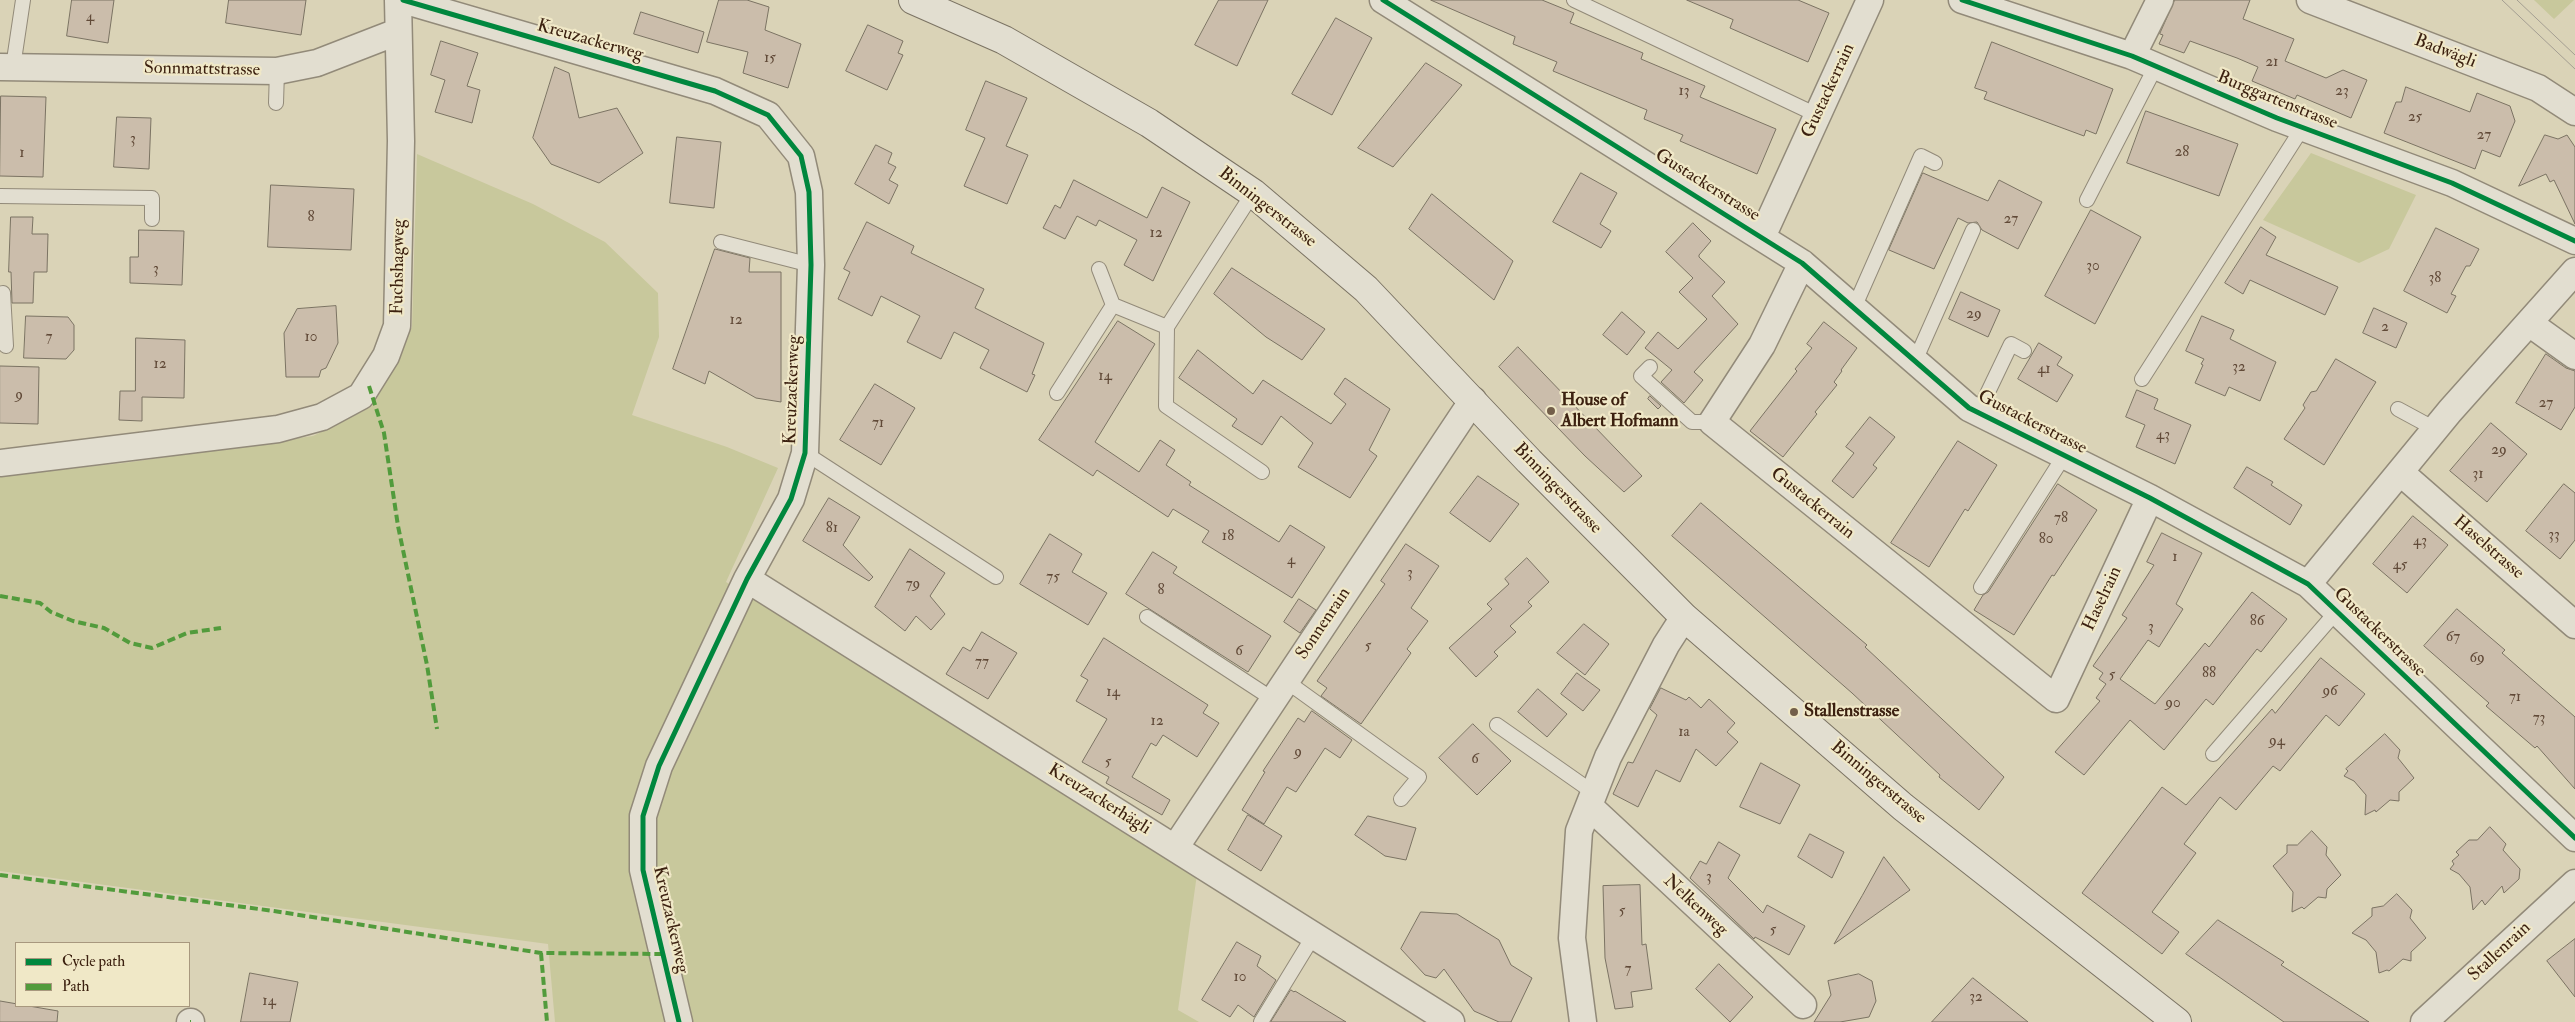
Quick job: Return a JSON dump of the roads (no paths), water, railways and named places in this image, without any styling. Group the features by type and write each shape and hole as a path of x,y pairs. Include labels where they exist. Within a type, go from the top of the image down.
{"main road":[{"name":"Binningerstrasse","path":"912,0 1012,45 1149,123 1252,193 1366,289 1529,461 1684,617 1904,807 2177,1022"}],"street":[{"name":"Fuchshagweg","path":"0,463 278,429 322,416 361,396 386,356 397,326 401,141 397,32 398,0"},
{"name":"Kreuzackerweg","path":"402,0 715,91 768,115 801,156 810,192 811,265 805,453 791,499 747,579 659,766 643,816 643,870 679,1022"},
{"name":"Gustackerstrasse","path":"1383,0 1802,263 1969,408 2150,498 2308,584 2575,838"},
{"name":"Gustackerrain","path":"1762,237 1870,0"},
{"name":"Burggartenstrasse","path":"1962,0 2132,56 2303,127 2452,183 2575,241"},
{"path":"2132,56 2160,0"},
{"name":"Badwägli","path":"2310,0 2538,88 2575,112"},
{"name":"Sonnmattstrasse","path":"6,67 277,71 317,63 397,32"},
{"path":"1712,422 1762,345 1802,263"},
{"path":"2308,584 2435,429 2575,271"},
{"path":"2529,322 2575,356"},
{"name":"Sonnenrain","path":"1175,848 1473,400"},
{"name":"Gustackerrain","path":"1712,422 2056,699"},
{"name":"Haselstrasse","path":"2400,472 2575,625"},
{"name":"Haselrain","path":"2056,699 2150,498"},
{"name":"Kreuzackerhägli","path":"747,579 1451,1022"},
{"path":"1583,1022 1572,938 1580,831 1608,757 1666,645 1684,617"},
{"name":"Nelkenweg","path":"1591,800 1803,1005"},
{"name":"Stallenrain","path":"2424,1022 2575,883"}],"lane":[{"path":"6,67 23,0"},
{"path":"1574,0 1818,115"},
{"path":"2087,200 2156,66"},
{"path":"276,103 277,71"},
{"path":"2142,380 2303,127"},
{"path":"1854,308 1921,156 1935,163"},
{"path":"1252,193 1167,328 1166,406 1262,472"},
{"path":"0,196 152,198 152,219"},
{"path":"1915,361 1973,230"},
{"path":"721,242 811,265"},
{"path":"1099,269 1113,305 1167,328"},
{"path":"0,294 3,294 6,346"},
{"path":"1057,393 1113,305"},
{"path":"1978,413 2011,344 2024,351"},
{"path":"1650,367 1641,376 1684,415 1692,422 1712,422"},
{"path":"2398,410 2435,429"},
{"path":"805,453 996,577"},
{"path":"1981,587 2064,456"},
{"path":"2212,754 2337,611"},
{"path":"1147,617 1280,690 1419,777 1401,799"},
{"path":"1497,725 1591,800"},
{"path":"1261,1022 1314,935"}],"tram line":[{"path":"2502,0 2575,69"},
{"path":"2517,0 2575,55"}],"place":[{"name":"House of Albert Hofmann","path":"1551,411"},
{"name":"Stallenstrasse","path":"1794,712"}]}
